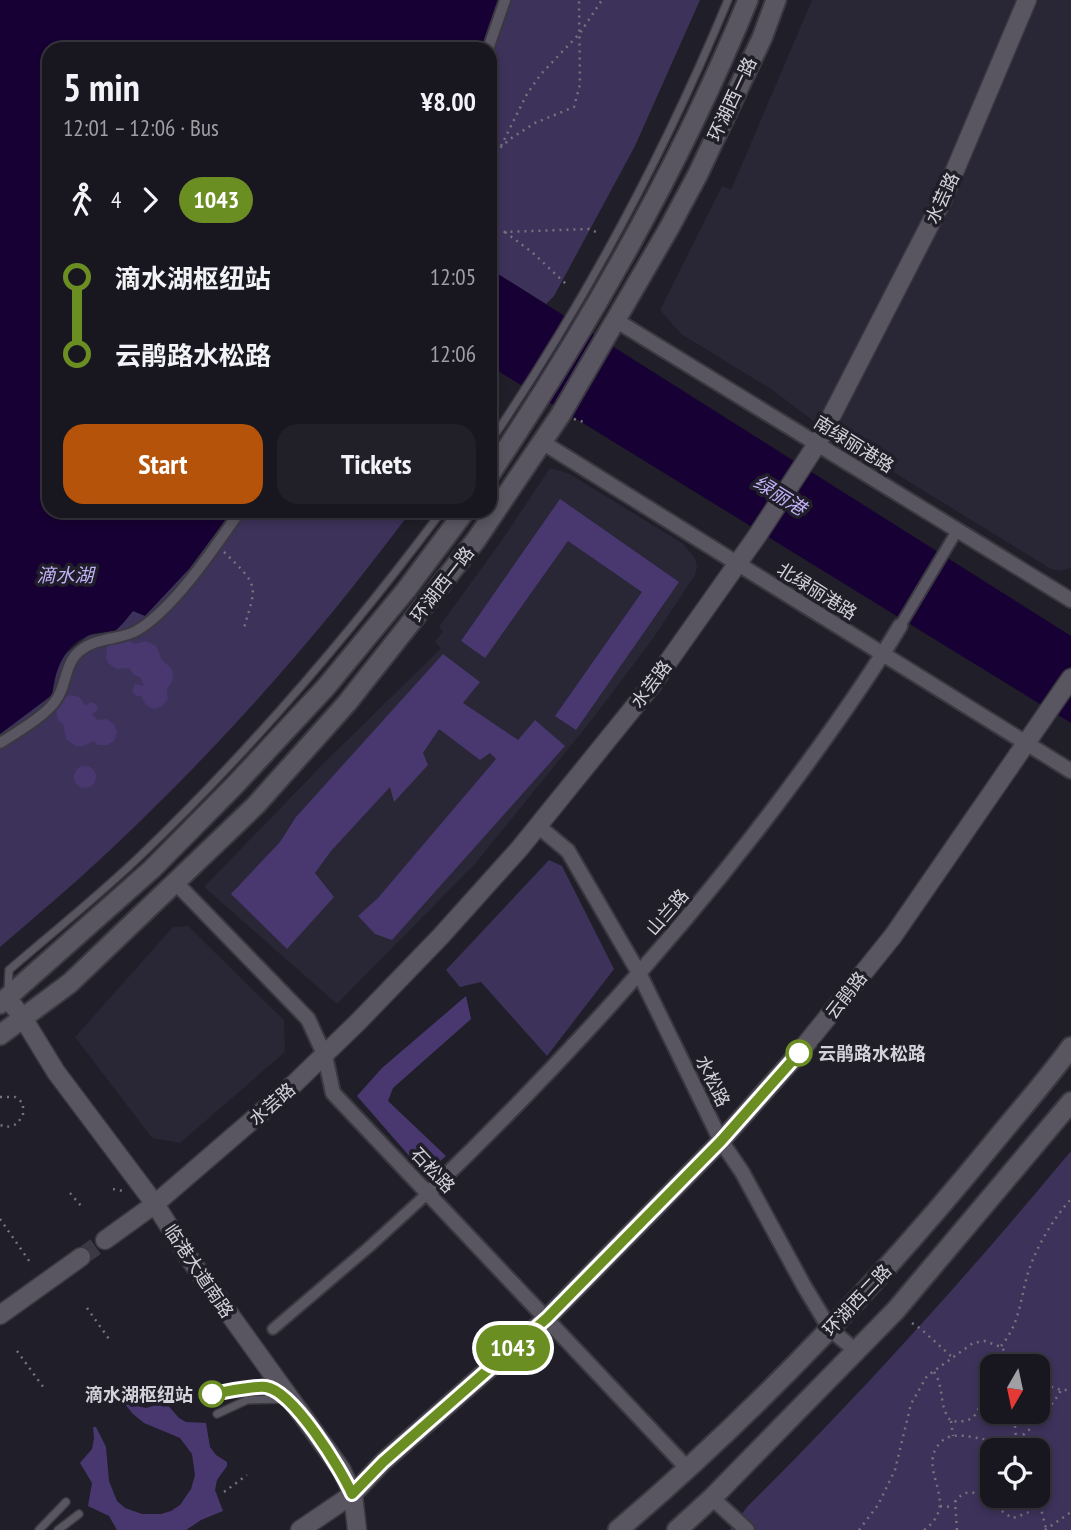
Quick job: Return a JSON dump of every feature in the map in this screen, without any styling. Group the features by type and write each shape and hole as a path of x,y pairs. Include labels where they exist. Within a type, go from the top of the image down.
{"main road":[{"name":"环湖西一路","path":"497,461 532,395 639,228 688,135 748,0"},
{"name":"环湖西一路","path":"497,508 561,414 607,338 698,174 762,38 776,0"},
{"name":"环湖西一路","path":"4,1002 152,869 235,785 326,687 406,590 460,518"},
{"name":"环湖西一路","path":"0,1035 70,983 256,805 347,703 490,518"},
{"name":"环湖西二路","path":"618,1530 689,1469 830,1329 916,1236 1071,1047"},
{"name":"环湖西二路","path":"677,1530 712,1498 896,1310 1071,1102"}],"street":[{"path":"490,42 505,0"},
{"name":"水芸路","path":"105,1240 155,1205 325,1056 441,936 538,826 651,686 757,537 817,444 942,201 1027,0"},
{"name":"南绿丽港路","path":"617,321 1071,600"},
{"name":"北绿丽港路","path":"542,442 1071,771"},
{"path":"0,743 38,717 57,700 65,673 81,649 107,638 133,633 144,626 173,598 235,518"},
{"path":"900,626 957,531"},
{"name":"山兰路","path":"428,1193 557,1064 698,906 761,827 883,655 900,626"},
{"name":"云鹃路","path":"300,1530 352,1494 383,1462 547,1318 721,1141 798,1054 892,936 1071,678"},
{"name":"水松路","path":"538,826 568,851 639,973 721,1141 742,1172 830,1329 856,1351"},
{"name":"石松路","path":"176,883 308,1019 325,1056 333,1093 689,1469"},
{"name":"临港大道南路","path":"4,1002 23,1018 56,1072 155,1205 189,1258 341,1469 352,1494 357,1530"},
{"path":"273,1329 428,1193"},
{"path":"0,1315 81,1257"},
{"path":"712,1498 747,1530"}],"lane":[{"path":"578,320 665,140 728,0"},
{"path":"497,434 532,395"},
{"path":"4,1002 9,970 137,859 221,773 313,673 389,582 437,518"},
{"path":"212,1394 267,1387 289,1399"},
{"path":"217,1414 247,1400 289,1399"},
{"path":"39,1530 65,1502"},
{"path":"58,1530 79,1514"}],"path":[{"path":"499,149 535,123 574,107 580,84 579,1 570,0"},
{"path":"499,149 527,94 541,74 580,33 602,0"},
{"path":"505,233 589,229 596,232"},
{"path":"497,230 533,253 566,284"},
{"path":"216,544 249,577 254,593 243,631"},
{"path":"0,1096 6,1094"},
{"path":"0,1096 15,1097 23,1103 20,1120 12,1126 0,1125"},
{"path":"113,1189 123,1191"},
{"path":"70,1193 82,1206"},
{"path":"1001,1347 1018,1319 1026,1278 1037,1251 1071,1199"},
{"path":"0,1219 32,1265"},
{"path":"87,1308 109,1339"},
{"path":"912,1323 952,1357"},
{"path":"859,1530 878,1505 895,1470 911,1404 927,1376 973,1343 985,1340 1001,1347 1007,1354"},
{"path":"17,1351 44,1388"},
{"path":"933,1371 940,1386 942,1406 951,1421 953,1436"},
{"path":"1050,1386 1071,1390"},
{"path":"1018,1438 1028,1431 1061,1390"},
{"path":"951,1421 969,1420 980,1408"},
{"path":"924,1530 939,1514 940,1506 932,1471 938,1444 946,1437 953,1436 980,1438"},
{"path":"223,1492 247,1475"},
{"path":"957,1530 954,1507 960,1495 968,1492 980,1495"},
{"path":"940,1506 954,1507"},
{"path":"995,1508 1013,1518 1036,1508"},
{"path":"1041,1508 1046,1530 1071,1512"}],"shaded area":[{"path":"498,0 700,0 635,146 554,296 546,304 497,273 497,42 484,42"},
{"path":"812,0 1071,0 1071,568 1061,571 1051,569 828,432 771,389 681,334 660,310 722,186 731,190"},
{"path":"550,468 568,473 682,543 695,558 695,575 652,640 594,717 475,864 337,1004 204,887 322,765 441,648 435,642 443,631 439,627"},
{"path":"227,518 406,518 305,645 229,731 108,852 0,947 0,734 52,695 57,669 64,655 89,635 115,631 133,611 189,569"},
{"path":"549,860 562,866 614,969 547,1056 481,982 460,987 446,970"},
{"path":"188,926 284,1020 285,1052 180,1143 152,1138 75,1037 173,927"},
{"path":"1071,1151 1071,1530 730,1530 747,1507 832,1421 954,1288"}],"water":[{"name":"滴水湖","path":"0,0 498,0 484,42 42,42 42,518 227,518 189,569 145,616 133,611 114,631 92,634 75,644 63,658 52,695 0,734"},
{"name":"绿丽港","path":"497,273 1071,636 1071,723 497,370"}],"building":[{"path":"560,499 679,582 576,730 555,716 642,592 568,541 485,658 461,641"},
{"path":"124,638 134,644 146,641 156,646 162,660 172,669 173,680 167,689 168,699 162,706 154,709 146,705 141,696 132,692 135,684 144,686 140,677 134,675 129,668 117,669 108,663 107,647 110,642"},
{"path":"443,654 480,682 463,703 518,740 535,720 565,746 392,940 375,934 358,916 378,898 496,759 490,753 480,760 439,729 423,753 428,765 394,802 390,787 331,851 315,873 334,897 287,949 231,894 280,842 296,817"},
{"path":"69,695 79,697 86,706 90,702 96,704 98,710 92,714 97,720 106,719 114,724 117,732 114,741 107,745 98,745 93,741 76,746 66,739 56,709 60,700"},
{"path":"85,766 93,769 96,777 93,785 85,788 77,785 74,777 77,769"},
{"path":"466,996 471,1019 393,1088 388,1101 446,1156 425,1174 357,1096 382,1068"},
{"path":"165,1402 186,1422 206,1423 210,1447 227,1462 217,1480 215,1490 223,1511 186,1530 117,1530 109,1516 88,1506 92,1483 80,1463 92,1449 93,1427 96,1427 106,1447 109,1481 117,1501 125,1508 142,1514 171,1511 180,1505 191,1489 195,1475 192,1454 180,1438 144,1423 124,1403 146,1408"}],"tunnel":[{"path":"81,1257 105,1240"}],"bus line":[{"name":"1043","path":"212,1394 267,1387 289,1399 341,1469 352,1494 383,1462 547,1318 721,1141 799,1053"}],"place":[{"name":"云鹃路水松路","path":"799,1053"},
{"name":"滴水湖枢纽站","path":"212,1394"}]}
